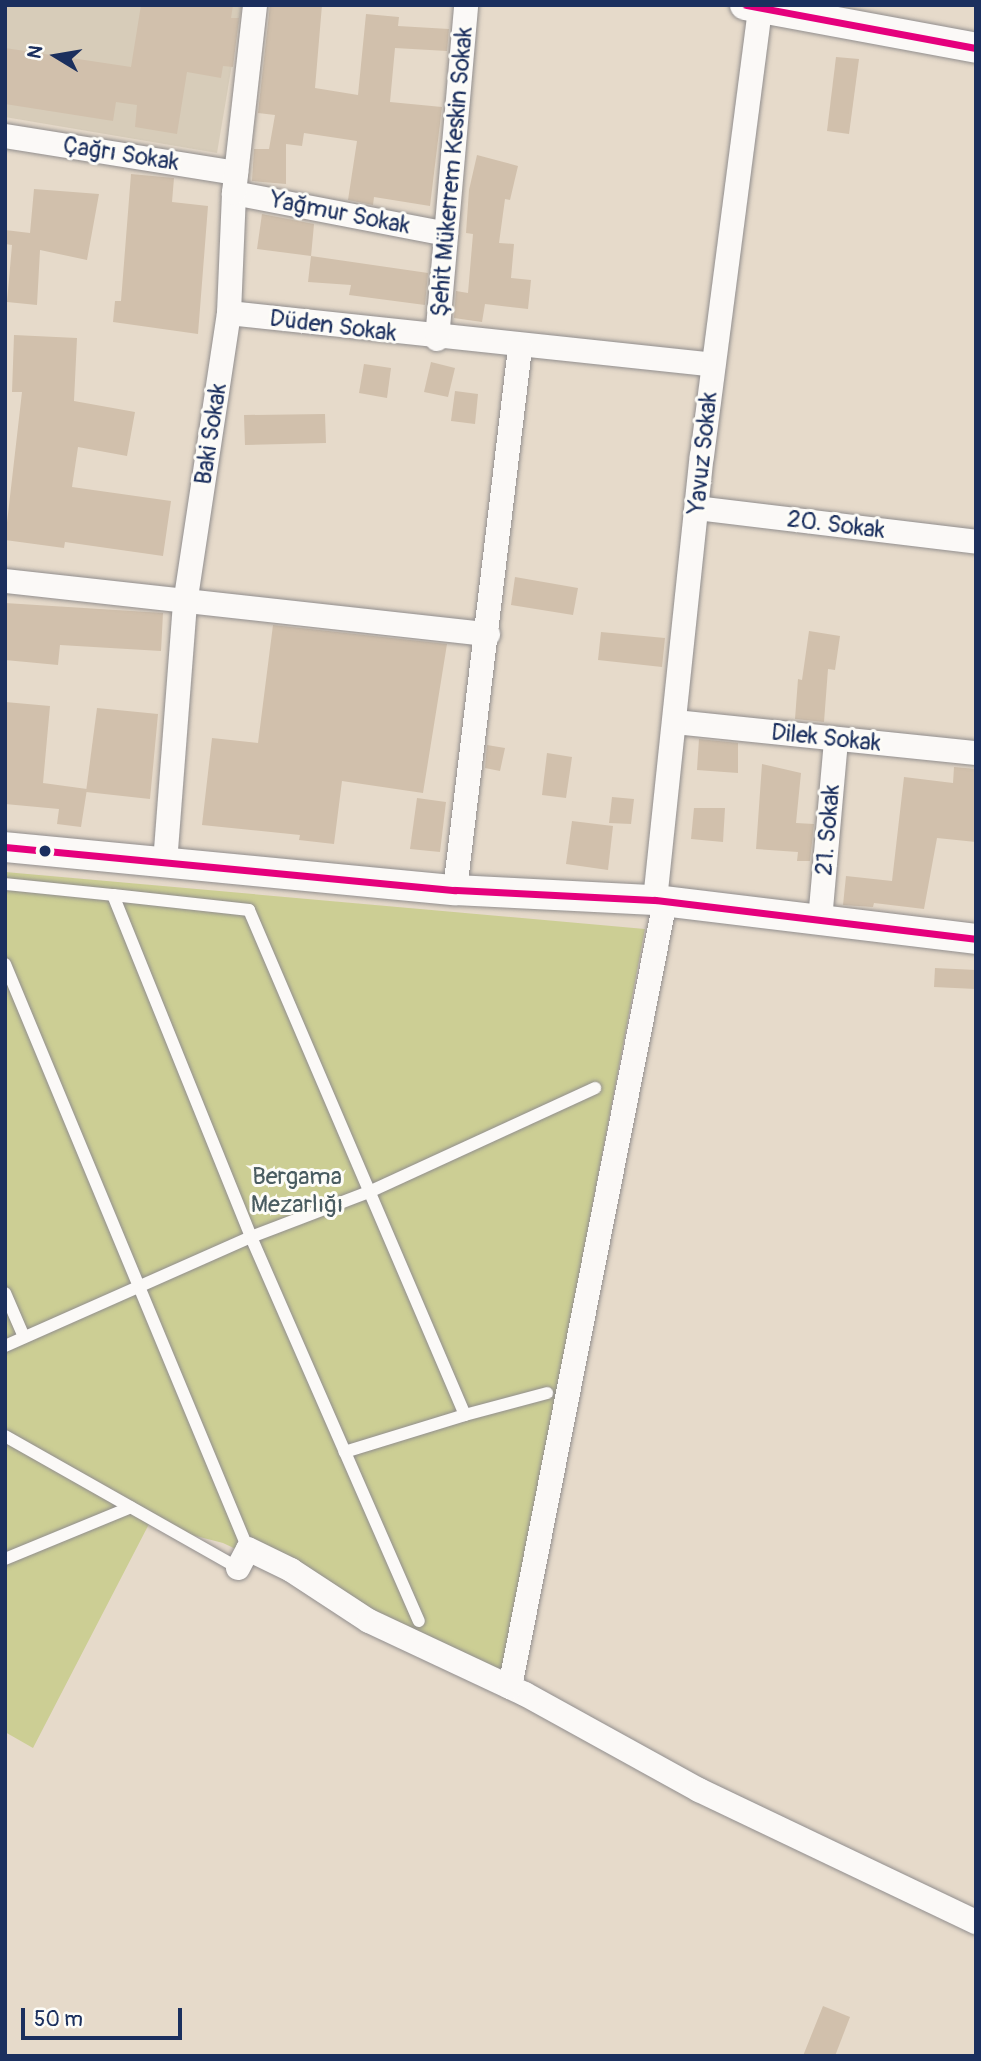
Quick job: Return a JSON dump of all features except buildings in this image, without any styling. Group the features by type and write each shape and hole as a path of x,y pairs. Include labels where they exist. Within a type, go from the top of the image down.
{"street":[{"name":"Baki Sokak","path":"165,863 185,604 229,313 235,183 255,5"},
{"name":"Şehit Mükerrem Keskin Sokak","path":"437,338 466,5"},
{"path":"752,7 797,9 976,48"},
{"name":"Yavuz Sokak","path":"510,1687 660,900 696,508 752,7"},
{"name":"Çağrı Sokak","path":"6,144 235,183"},
{"name":"Yağmur Sokak","path":"235,183 446,234"},
{"name":"Düden Sokak","path":"229,313 437,338"},
{"path":"437,338 712,365"},
{"path":"455,890 488,634 520,348"},
{"name":"20. Sokak","path":"696,508 976,542"},
{"path":"5,581 185,604 488,634"},
{"name":"Dilek Sokak","path":"675,722 976,753"},
{"name":"21. Sokak","path":"820,920 836,740"},
{"path":"5,847 455,890 660,900 976,939"},
{"path":"243,1559 291,1570 369,1621 510,1687 699,1790 976,1922"}],"lane":[{"path":"5,884 249,910 465,1415"},
{"path":"113,895 251,1237 419,1621"},
{"path":"5,964 141,1287 243,1559"},
{"path":"5,1346 251,1237 369,1192 595,1088"},
{"path":"5,1293 24,1337"},
{"path":"345,1452 465,1415 547,1394"},
{"path":"5,1436 131,1507 243,1559"},
{"path":"5,1559 131,1507"}],"shaded area":[{"path":"5,5 242,5 217,153 5,117"}],"green space":[{"name":"Bergama Mezarlığı","path":"5,872 645,929 503,1675 223,1543 149,1524 33,1748 5,1732"}],"transit line":[{"path":"746,5 976,48"},
{"path":"5,847 455,890 655,900 976,939"}]}
